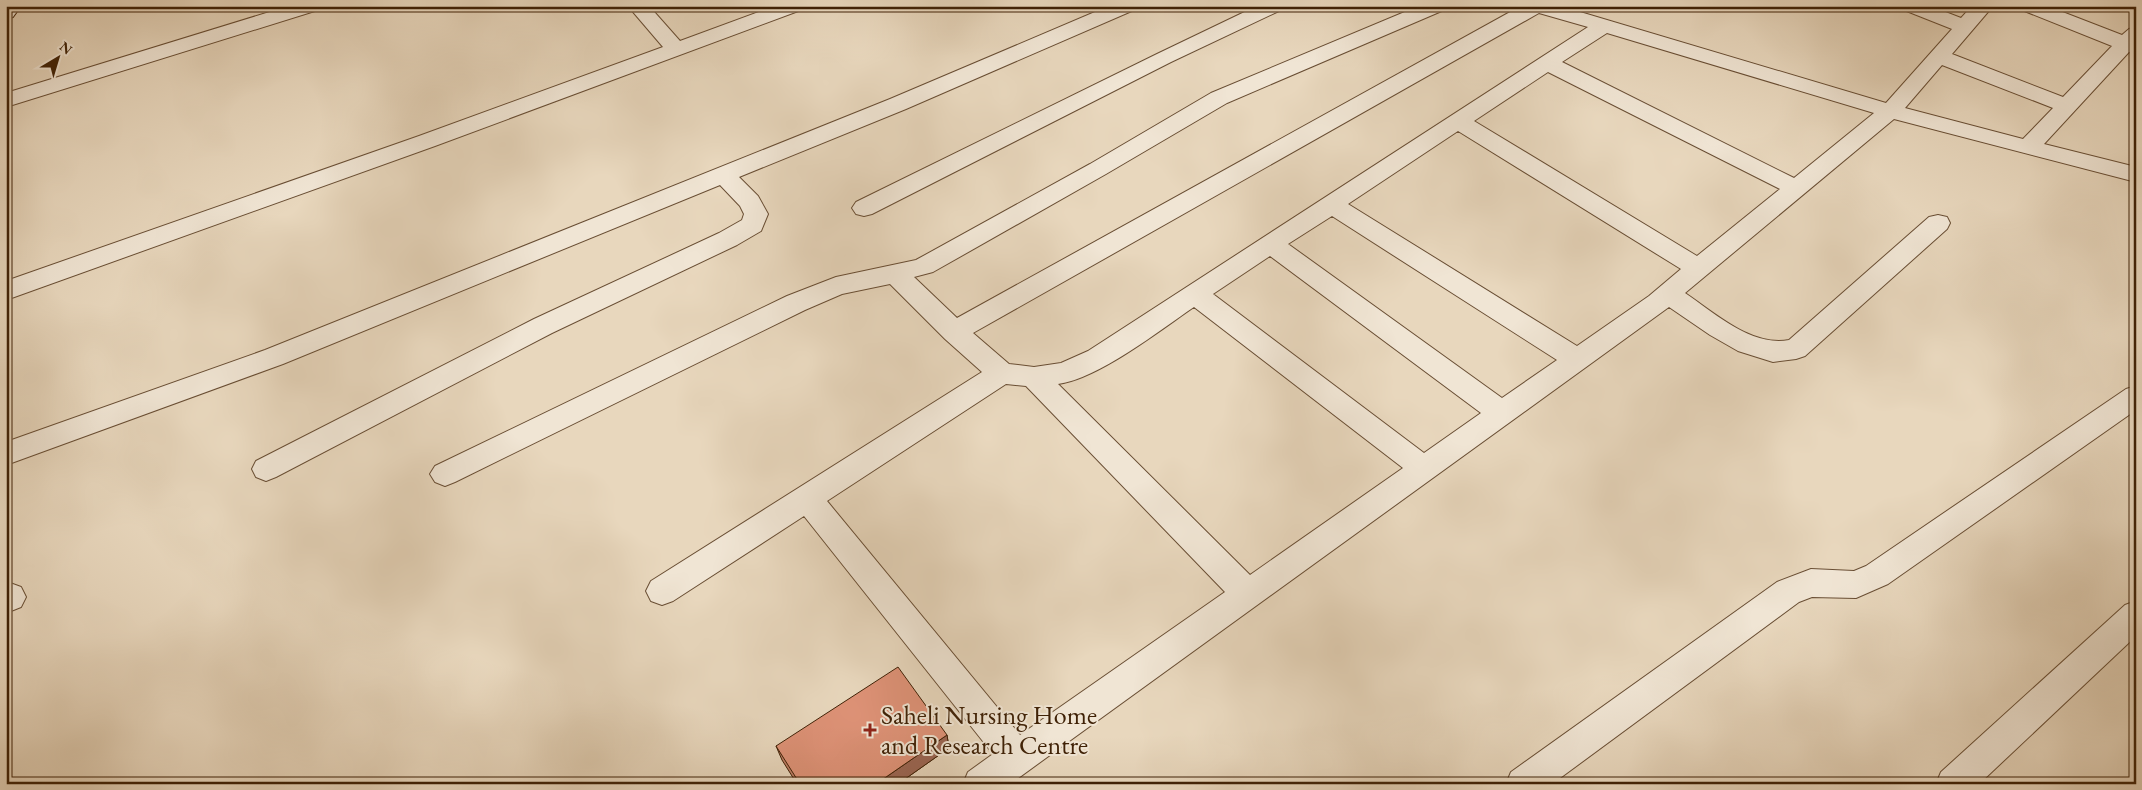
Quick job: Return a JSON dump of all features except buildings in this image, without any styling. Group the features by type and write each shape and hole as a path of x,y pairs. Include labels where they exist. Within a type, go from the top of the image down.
{"street":[{"path":"6,13 11,6"},
{"path":"6,100 312,6"},
{"path":"638,6 676,49"},
{"path":"6,291 408,148 794,6"},
{"path":"6,454 274,357 898,104 1127,6"},
{"path":"864,208 1164,58 1274,6"},
{"path":"954,332 1537,6 1890,111 2136,175"},
{"path":"1911,6 1965,27"},
{"path":"980,784 1425,469 1668,294 1890,111 1983,6"},
{"path":"2028,147 2132,42 2029,6"},
{"path":"445,474 796,303 836,286 924,266 1219,98 1429,8"},
{"path":"895,274 954,332 1002,373 1034,377 1065,373 1097,358 1549,64 1605,25"},
{"path":"1939,56 2067,106"},
{"path":"1549,64 1796,188"},
{"path":"1459,122 1699,269"},
{"path":"266,468 543,326 752,225 756,214 750,202 724,175"},
{"path":"1332,205 1578,360"},
{"path":"1668,294 1728,333 1759,349 1774,352 1796,349 1938,223"},
{"path":"1272,245 1502,413"},
{"path":"1195,294 1425,469"},
{"path":"662,591 1002,373"},
{"path":"1034,377 1248,594"},
{"path":"1523,784 1788,592 1811,583 1856,584 1878,575 2136,396"},
{"path":"807,498 1017,758"},
{"path":"1953,784 2136,616"}],"place":[{"name":"Saheli Nursing Home and Research Centre","path":"870,730"}]}
